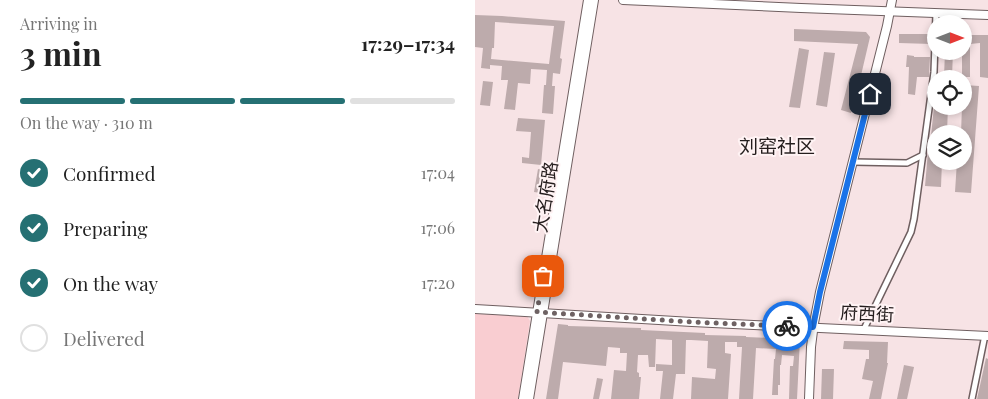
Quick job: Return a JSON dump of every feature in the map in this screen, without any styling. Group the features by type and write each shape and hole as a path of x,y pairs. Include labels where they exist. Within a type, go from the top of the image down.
{"street":[{"name":"大名府路","path":"529,399 540,312 588,0"},
{"name":"大名府路","path":"523,399 594,0"},
{"path":"623,0 988,14"},
{"path":"809,399 813,327 820,292 892,0"},
{"path":"864,329 911,232 914,219 934,72 936,13"},
{"path":"853,162 907,163 923,155"},
{"name":"府西街","path":"475,308 692,322 986,335"},
{"path":"972,399 986,335"}],"shaded area":[{"path":"475,314 527,316 530,321 518,399 475,399"}],"building":[{"path":"475,15 565,21 560,58 562,59 560,74 553,73 552,86 555,86 553,114 542,113 547,70 531,69 530,84 518,83 515,110 504,109 508,80 501,80 502,66 490,65 490,69 481,68 483,48 475,47","holes":["495,22 554,26 549,64 491,59 492,48 494,48"]},
{"path":"794,29 866,32 870,37 851,113 841,110 858,44 794,41"},
{"path":"899,34 927,34 927,44 899,43"},
{"path":"973,35 988,35 988,78 980,77 980,43 973,44"},
{"path":"799,48 809,50 800,108 789,107"},
{"path":"824,52 835,53 827,107 816,105"},
{"path":"907,55 927,57 927,60 930,60 927,77 917,77 915,95 908,94 909,67 906,67"},
{"path":"945,60 953,60 952,70 944,70"},
{"path":"962,60 970,60 970,70 962,70"},
{"path":"483,81 493,82 490,106 480,105"},
{"path":"972,86 979,86 971,193 955,192 956,170 972,170 972,125 961,125 962,115 972,115"},
{"path":"933,115 948,115 947,125 932,125"},
{"path":"518,118 545,120 541,165 522,163 522,157 529,158 531,132 516,131"},
{"path":"927,163 927,170 942,170 941,187 925,186"},
{"path":"538,169 545,171 541,193 534,192"},
{"path":"558,324 568,326 641,328 641,330 705,333 705,335 800,339 797,399 789,399 790,366 793,366 794,356 782,355 778,395 772,395 776,349 756,348 753,399 739,399 742,347 737,347 737,342 725,342 725,353 731,354 728,399 691,399 692,377 715,379 716,369 707,368 708,341 686,340 685,374 676,374 673,399 660,399 663,371 656,371 656,364 672,365 672,340 656,339 655,367 649,367 648,355 638,355 637,372 639,377 641,377 639,399 611,399 614,370 626,371 627,353 620,353 620,348 608,347 606,366 563,362 558,399 546,399"},
{"path":"844,341 888,342 888,363 881,399 869,399 873,381 862,379 866,359 869,359 869,350 843,349"},
{"path":"986,358 988,359 988,399 977,399"},
{"path":"904,365 914,367 907,399 897,399"},
{"path":"822,369 834,369 833,399 821,399"},
{"path":"597,378 603,379 599,399 593,399"}],"way so far":[{"path":"543,276 537,312 787,326"}],"district":[{"name":"刘窑社区","path":"777,146"}],"route":[{"path":"787,326 813,327 820,292 870,94"}]}
